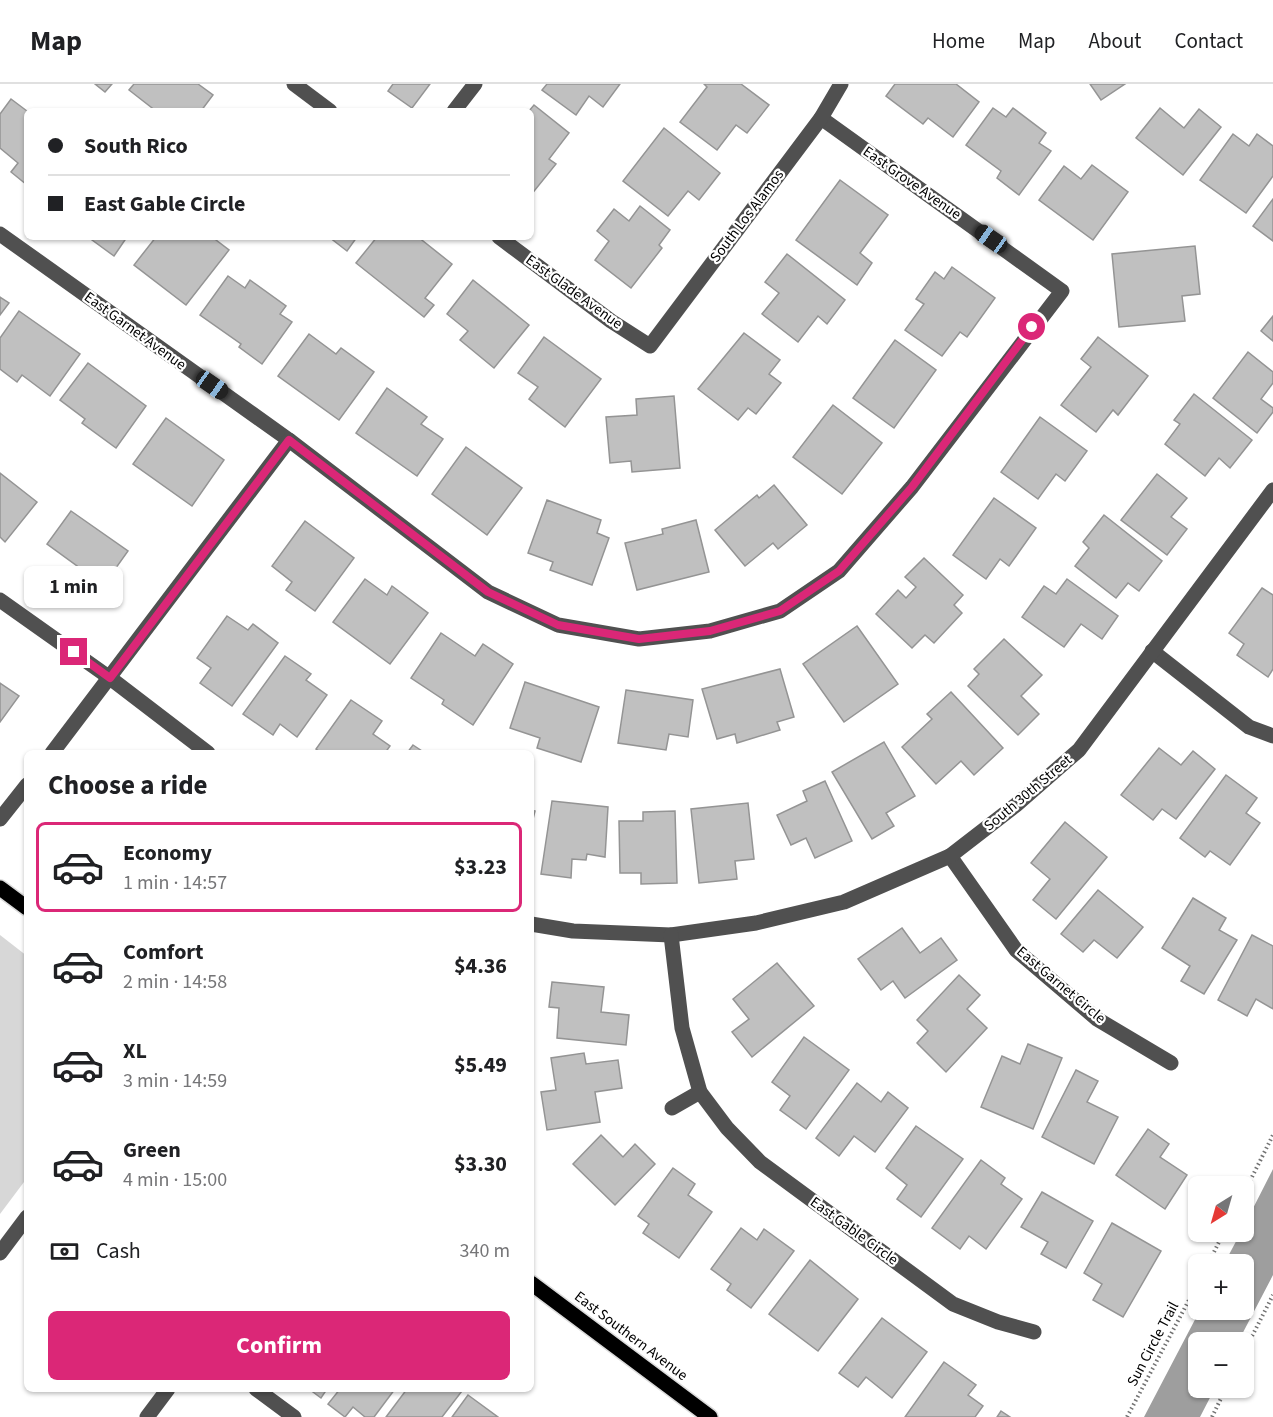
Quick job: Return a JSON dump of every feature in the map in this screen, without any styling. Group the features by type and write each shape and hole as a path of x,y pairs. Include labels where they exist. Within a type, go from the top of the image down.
{"main road":[{"path":"0,888 24,906"},
{"name":"East Southern Avenue","path":"534,1285 710,1417"}],"street":[{"path":"294,84 326,108"},
{"path":"456,108 475,84"},
{"name":"South Los Alamos","path":"650,346 821,118 841,84"},
{"name":"East Grove Avenue","path":"821,118 1062,291"},
{"name":"East Garnet Avenue","path":"0,234 289,440 488,592 558,625 639,639 710,631 780,611 839,571 912,487 1062,291"},
{"name":"East Glade Avenue","path":"503,240 610,321 650,346"},
{"path":"54,750 289,440"},
{"name":"South 30th Street","path":"534,924 573,931 671,935 756,923 844,902 950,856 1016,806 1079,750 1273,490"},
{"path":"0,600 110,678 204,750"},
{"path":"1152,651 1249,728 1273,736"},
{"path":"0,819 24,789"},
{"name":"East Garnet Circle","path":"950,856 1016,950 1097,1019 1172,1063"},
{"name":"East Gable Circle","path":"671,935 682,1028 700,1092 727,1128 760,1162 954,1304 998,1322 1034,1332"},
{"path":"672,1108 700,1092"},
{"path":"0,1253 24,1221"},
{"path":"147,1417 166,1392"},
{"path":"260,1392 294,1417"}],"path":[{"path":"1252,1176 1273,1135"},
{"path":"1254,1332 1273,1295"},
{"name":"Sun Circle Trail","path":"1128,1417 1188,1302"},
{"path":"1212,1417 1222,1398"}],"shaded area":[{"path":"0,935 24,954 24,1182 0,1214"},
{"path":"1273,1169 1273,1275 1254,1311 1254,1254 1229,1254 1236,1242 1254,1242 1254,1206"},
{"path":"1195,1320 1249,1320 1243,1332 1188,1332"},
{"path":"1188,1333 1188,1398 1210,1398 1200,1417 1144,1417"}],"building":[{"path":"95,84 112,84 105,92"},
{"path":"134,84 198,84 213,95 203,108 152,108 129,90"},
{"path":"393,84 430,84 412,108 388,91"},
{"path":"547,84 620,84 603,107 589,96 576,115 542,90"},
{"path":"704,84 741,84 769,105 747,133 736,125 717,150 680,122 707,87"},
{"path":"895,84 956,84 979,102 953,137 928,118 923,124 886,96"},
{"path":"1090,84 1125,84 1101,100"},
{"path":"11,99 24,109 24,183 11,172 18,163 0,148 0,114"},
{"path":"534,105 569,133 549,159 556,164 534,191 534,108 532,108"},
{"path":"993,108 1006,117 1013,108 1046,133 1039,143 1051,151 1019,195 997,178 1001,171 966,145"},
{"path":"1160,108 1184,128 1199,109 1221,127 1183,175 1136,138"},
{"path":"664,128 720,173 699,200 688,191 668,216 623,181"},
{"path":"1233,134 1249,146 1257,134 1273,146 1273,176 1246,213 1200,180"},
{"path":"1092,165 1128,192 1093,240 1039,200 1064,166 1081,179"},
{"path":"840,180 888,215 860,253 872,263 857,285 796,240"},
{"path":"1273,199 1273,241 1253,226"},
{"path":"640,206 670,230 659,245 662,248 631,288 595,260 609,241 597,231 614,209 629,221"},
{"path":"92,240 125,240 114,256"},
{"path":"154,240 216,240 229,250 186,305 134,265"},
{"path":"333,240 355,240 347,251"},
{"path":"375,240 422,240 452,264 425,298 434,305 424,317 356,263"},
{"path":"1195,246 1200,294 1182,296 1185,321 1119,327 1112,254"},
{"path":"787,254 845,300 827,324 818,316 798,342 762,314 779,293 765,282"},
{"path":"952,267 995,298 967,337 960,332 942,356 905,330 924,304 916,299 935,272 944,279"},
{"path":"228,276 245,288 250,280 286,306 280,314 292,322 262,364 239,347 241,344 200,315"},
{"path":"473,280 529,325 494,368 460,340 468,331 447,314"},
{"path":"0,297 9,303 0,315"},
{"path":"19,311 80,354 50,396 22,375 17,382 0,369 0,338"},
{"path":"1273,316 1273,341 1261,331"},
{"path":"744,333 780,360 769,374 781,383 756,414 748,408 738,420 698,389"},
{"path":"309,334 336,354 341,348 374,372 339,420 278,376"},
{"path":"544,337 601,379 565,427 529,399 538,387 518,373"},
{"path":"1098,337 1148,376 1118,415 1113,410 1096,432 1061,405 1091,367 1081,359"},
{"path":"895,340 936,370 894,428 853,398"},
{"path":"1248,352 1273,372 1273,383 1261,399 1273,408 1273,412 1257,433 1213,398"},
{"path":"88,363 146,406 116,448 82,423 85,419 60,400"},
{"path":"387,388 427,417 421,424 443,439 417,476 356,433"},
{"path":"1194,394 1252,440 1230,468 1219,458 1205,476 1165,444 1180,424 1174,420"},
{"path":"674,396 680,468 632,472 631,461 610,463 606,417 637,415 636,399"},
{"path":"833,405 882,443 842,494 793,457"},
{"path":"1040,417 1087,451 1065,481 1056,474 1038,499 1001,472"},
{"path":"166,418 224,460 192,506 133,464"},
{"path":"466,447 522,488 487,535 432,494"},
{"path":"0,473 37,502 5,542 0,537"},
{"path":"1157,474 1187,498 1171,517 1187,529 1167,555 1121,520"},
{"path":"774,485 807,525 778,549 773,543 745,566 715,530 757,495 759,498"},
{"path":"994,498 1036,528 1009,566 1000,559 986,579 953,555"},
{"path":"547,500 601,520 597,533 609,538 592,585 550,570 553,562 528,553"},
{"path":"71,511 128,551 91,603 64,584 77,566 47,544"},
{"path":"1104,515 1162,561 1139,591 1128,583 1116,598 1075,566 1089,548 1083,542"},
{"path":"696,520 709,572 637,590 625,543 663,534 662,529"},
{"path":"305,521 354,558 315,611 286,590 292,582 272,566"},
{"path":"924,558 963,595 954,605 962,613 934,643 925,635 912,648 876,614 898,590 906,598 916,587 905,577"},
{"path":"365,579 387,595 392,586 428,613 390,664 333,622"},
{"path":"1067,579 1118,616 1102,639 1081,624 1064,647 1022,617 1044,586 1056,594"},
{"path":"1262,588 1273,595 1273,669 1268,677 1237,655 1244,644 1229,633"},
{"path":"227,616 248,630 253,624 278,643 232,706 200,683 211,668 197,658"},
{"path":"857,626 898,684 844,722 803,664"},
{"path":"441,633 475,656 483,644 513,664 473,725 442,704 444,700 411,678"},
{"path":"1004,639 1042,675 1021,696 1039,714 1018,735 968,686 979,674 974,669"},
{"path":"285,656 311,674 306,680 327,695 297,737 280,724 273,735 243,714"},
{"path":"780,669 794,717 777,722 780,730 737,743 735,734 717,739 702,689"},
{"path":"525,682 599,707 581,762 537,748 540,738 510,728"},
{"path":"0,683 19,696 0,722"},
{"path":"626,690 693,700 688,737 669,734 666,750 618,743"},
{"path":"951,692 1003,748 974,775 961,761 936,784 902,747 932,719 927,714"},
{"path":"351,700 382,721 373,734 390,746 387,750 316,749"},
{"path":"884,742 915,796 886,813 894,826 872,839 832,772"},
{"path":"413,745 420,750 409,750"},
{"path":"1159,748 1181,765 1193,751 1215,769 1176,819 1162,809 1153,820 1121,795"},
{"path":"1226,775 1257,798 1246,813 1260,823 1230,865 1210,851 1205,857 1180,838"},
{"path":"825,781 852,841 815,858 806,838 791,845 777,815 807,801 803,791"},
{"path":"552,801 608,807 605,857 587,854 586,860 572,859 571,878 541,874"},
{"path":"748,803 754,859 735,861 737,879 699,883 691,809"},
{"path":"675,811 677,883 641,884 641,873 620,873 619,821 643,821 643,812"},
{"path":"1065,822 1107,857 1056,919 1033,900 1050,879 1031,863"},
{"path":"1098,890 1143,927 1117,958 1094,940 1083,952 1061,934"},
{"path":"1193,898 1226,918 1219,930 1237,940 1204,994 1181,981 1190,966 1162,948"},
{"path":"902,928 920,953 941,938 957,960 905,998 893,981 881,990 858,959"},
{"path":"1252,935 1273,946 1273,1009 1256,999 1247,1016 1218,1000"},
{"path":"777,963 814,1006 752,1057 732,1032 749,1019 733,999"},
{"path":"959,975 980,995 967,1009 987,1028 946,1072 917,1043 928,1031 917,1020"},
{"path":"552,982 604,987 601,1012 629,1015 626,1045 557,1038 559,1008 549,1007"},
{"path":"804,1037 849,1070 806,1129 780,1110 790,1096 772,1082"},
{"path":"1028,1044 1062,1058 1033,1129 981,1107 1002,1056 1020,1064"},
{"path":"584,1053 586,1064 618,1060 622,1088 595,1092 600,1122 547,1130 541,1092 556,1090 551,1058"},
{"path":"1076,1070 1098,1081 1087,1102 1118,1117 1094,1164 1042,1137"},
{"path":"857,1083 881,1102 888,1092 908,1108 875,1152 854,1136 839,1156 816,1138"},
{"path":"916,1126 963,1159 921,1217 897,1199 907,1185 886,1168"},
{"path":"1148,1129 1169,1144 1160,1157 1187,1175 1165,1209 1116,1175"},
{"path":"601,1135 623,1157 635,1144 655,1164 615,1205 573,1164"},
{"path":"981,1160 1005,1178 1001,1184 1022,1199 986,1249 969,1236 960,1249 932,1228"},
{"path":"673,1168 695,1184 688,1195 712,1212 679,1258 643,1233 649,1224 638,1216"},
{"path":"1042,1192 1093,1221 1066,1268 1041,1254 1048,1242 1021,1227"},
{"path":"1112,1223 1161,1251 1123,1317 1093,1300 1102,1284 1084,1273"},
{"path":"741,1228 757,1240 764,1229 794,1251 751,1308 727,1290 731,1284 711,1269"},
{"path":"810,1260 858,1299 818,1351 769,1314"},
{"path":"882,1318 927,1352 892,1398 866,1377 858,1387 839,1373"},
{"path":"944,1362 976,1385 968,1395 983,1406 975,1417 905,1417"},
{"path":"313,1392 325,1392 321,1398"},
{"path":"338,1392 393,1392 374,1417 365,1417 353,1407 345,1417 328,1404"},
{"path":"405,1392 461,1392 442,1417 386,1417"},
{"path":"468,1395 498,1417 452,1417"},
{"path":"1001,1411 1010,1417 997,1417"}],"route":[{"path":"74,652 110,678 289,440 488,592 558,625 639,639 710,631 780,611 839,571 912,487 1032,327"}]}
